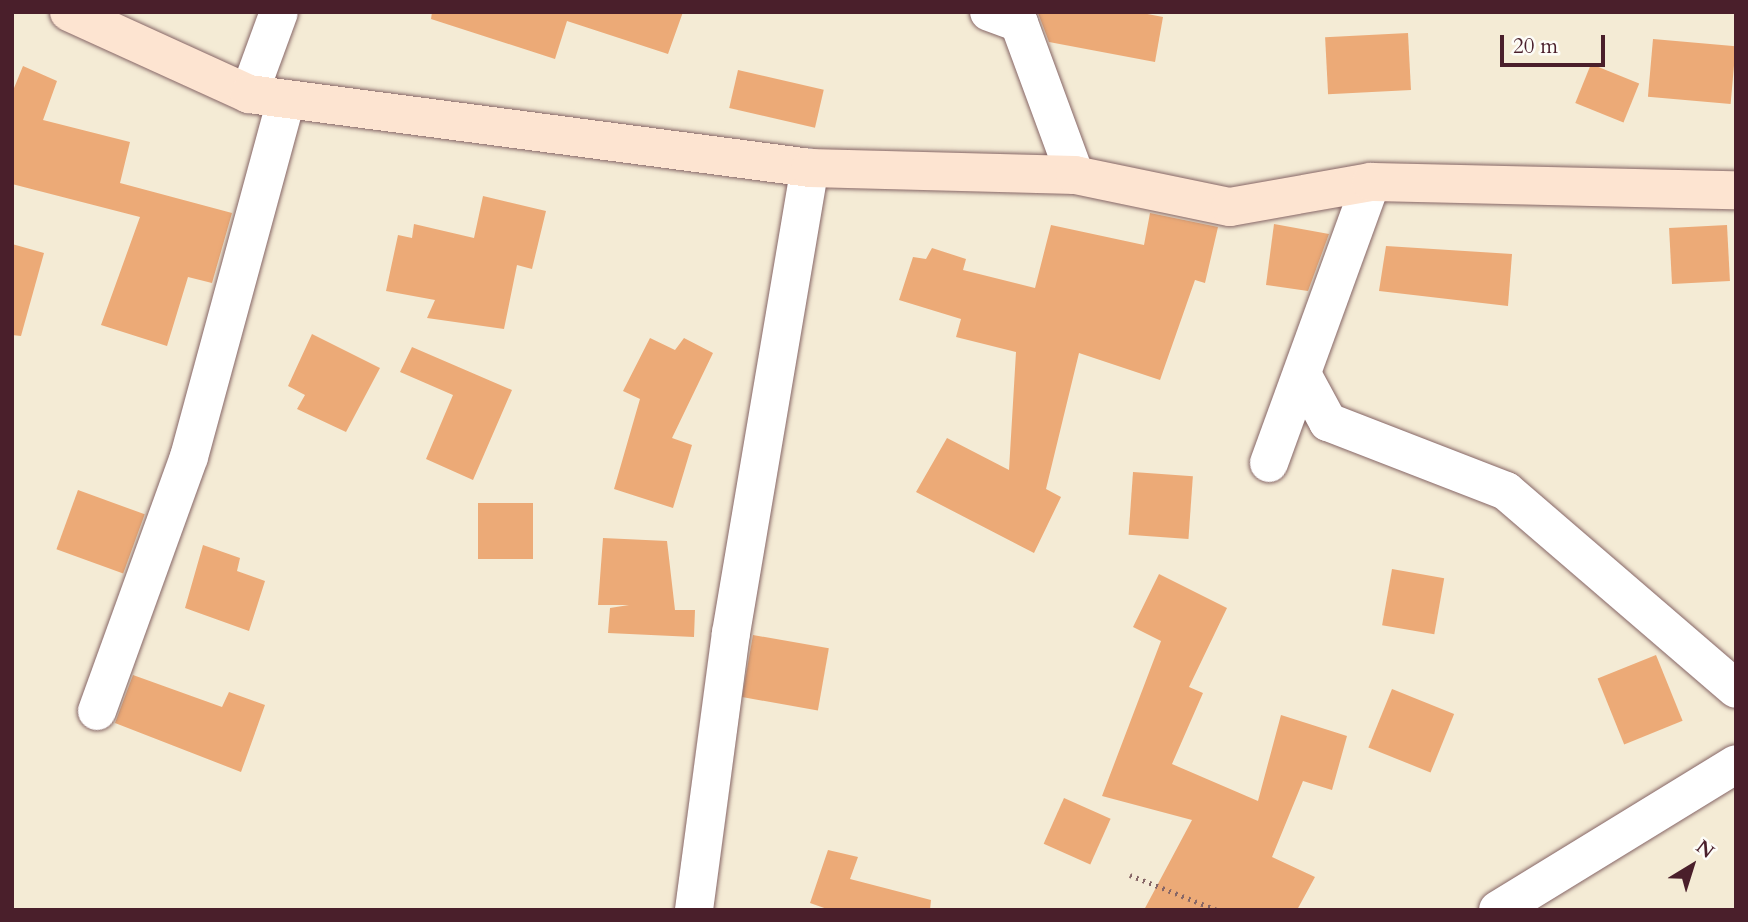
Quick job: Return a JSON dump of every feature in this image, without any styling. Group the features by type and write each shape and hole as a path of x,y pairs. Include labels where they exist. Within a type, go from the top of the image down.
{"street":[{"path":"69,12 249,94 810,168 1075,175 1230,206 1371,182 1736,190"},
{"path":"249,94 279,12"},
{"path":"989,12 1019,23 1075,175"},
{"path":"97,711 189,457 286,99"},
{"path":"694,910 731,633 810,168"},
{"path":"1269,463 1371,182"},
{"path":"1302,374 1328,422 1506,491 1736,689"},
{"path":"1498,910 1736,764"}],"path":[{"path":"1130,874 1217,910"}],"building":[{"path":"432,12 683,12 668,54 567,21 555,59 431,19"},
{"path":"1137,12 1163,17 1155,62 1049,42 1038,13"},
{"path":"1408,33 1411,90 1328,94 1325,37"},
{"path":"1653,39 1736,46 1731,104 1648,97"},
{"path":"1591,64 1639,83 1623,122 1575,103"},
{"path":"23,66 57,81 43,120 130,142 120,183 232,213 212,283 188,277 167,346 101,325 140,217 12,184 12,93"},
{"path":"738,70 824,90 815,128 729,108"},
{"path":"483,196 546,211 532,269 517,265 504,329 427,318 435,300 386,291 398,235 412,238 414,224 474,238"},
{"path":"1150,213 1218,227 1205,283 1195,280 1160,380 1079,353 1046,489 1061,497 1034,553 916,492 947,438 1009,470 1016,352 956,337 961,319 899,300 913,257 926,259 932,248 966,259 963,270 1035,288 1051,225 1144,245"},
{"path":"1274,224 1329,234 1308,291 1266,285"},
{"path":"1727,225 1730,281 1672,284 1669,228"},
{"path":"12,244 44,253 21,336 12,335"},
{"path":"1386,246 1512,254 1508,306 1379,291"},
{"path":"312,334 380,368 346,432 297,409 305,395 288,386"},
{"path":"650,338 675,350 684,338 713,353 672,438 692,445 673,508 614,489 640,399 623,391"},
{"path":"412,347 512,390 473,480 426,459 453,395 400,372"},
{"path":"1133,472 1193,476 1188,539 1129,535"},
{"path":"78,490 145,514 123,573 56,549"},
{"path":"478,503 533,503 533,559 478,559"},
{"path":"603,538 667,541 675,610 695,610 694,637 608,633 610,608 629,605 598,605"},
{"path":"203,545 240,558 237,571 265,581 249,631 185,608"},
{"path":"1392,569 1444,578 1434,634 1382,625"},
{"path":"1159,574 1227,608 1189,687 1203,693 1172,764 1258,801 1281,715 1347,736 1332,790 1303,781 1272,857 1315,877 1297,910 1144,910 1192,820 1102,796 1161,641 1133,627"},
{"path":"753,635 829,648 818,710 742,697"},
{"path":"1656,655 1683,721 1624,744 1598,679"},
{"path":"133,675 222,707 229,692 265,705 241,772 115,723"},
{"path":"1392,689 1454,714 1431,773 1368,747"},
{"path":"1064,798 1111,819 1090,864 1044,844"},
{"path":"828,850 858,857 850,879 931,900 930,910 830,910 810,903"}]}
